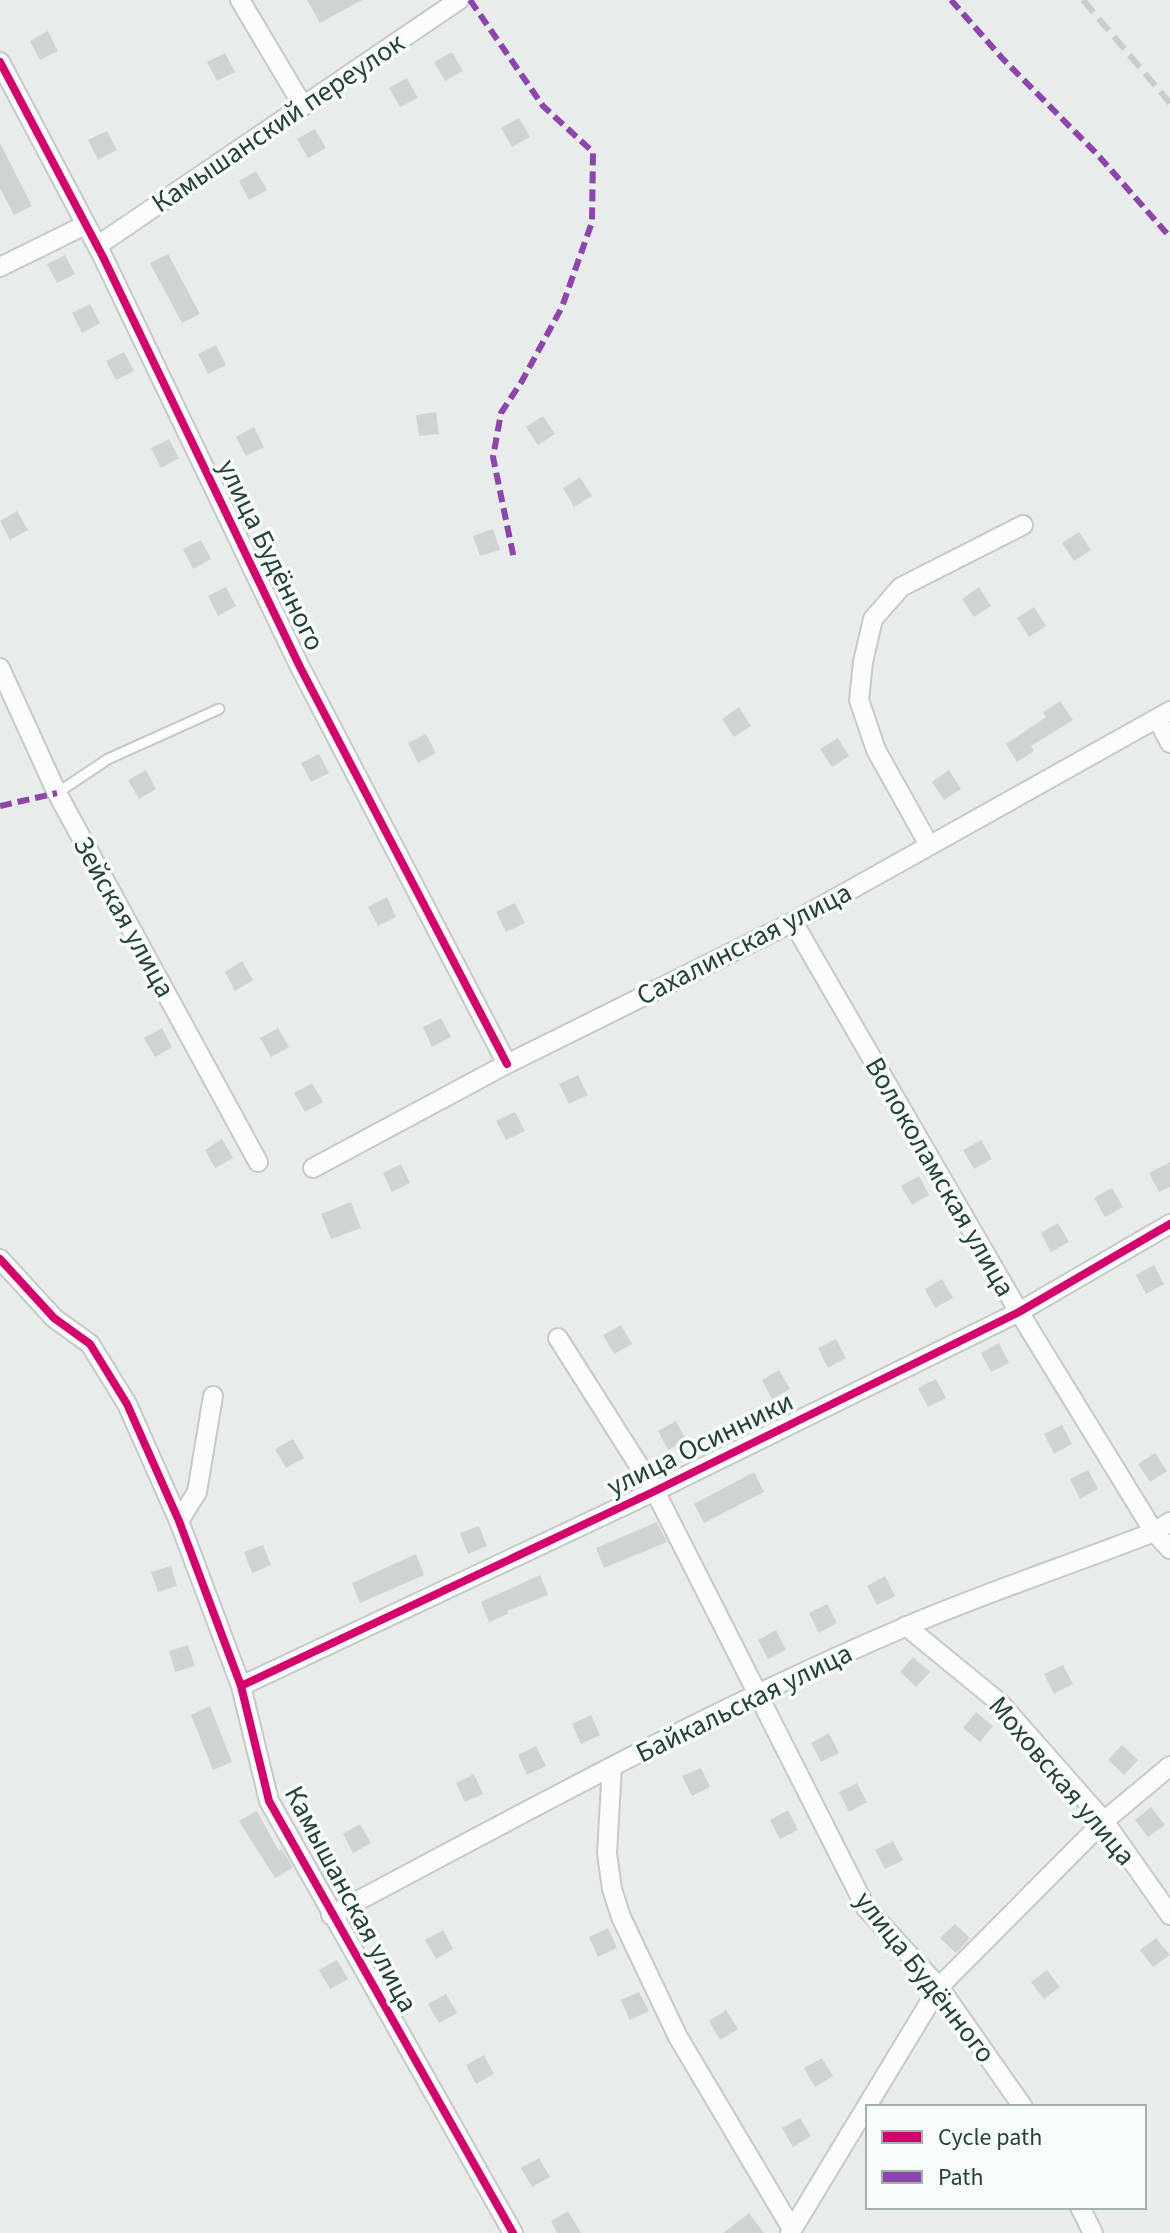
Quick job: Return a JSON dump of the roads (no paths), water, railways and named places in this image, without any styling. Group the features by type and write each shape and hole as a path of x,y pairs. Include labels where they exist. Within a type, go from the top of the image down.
{"street":[{"path":"240,0 303,106"},
{"name":"Камышанский переулок","path":"97,246 459,0"},
{"name":"улица Будённого","path":"0,62 97,246 300,667 507,1064"},
{"path":"0,267 85,225"},
{"path":"929,845 876,750 859,700 863,662 873,619 901,587 1023,525"},
{"name":"Зейская улица","path":"0,668 57,793 258,1162"},
{"path":"1164,716 1170,743"},
{"name":"Сахалинская улица","path":"313,1168 507,1064 793,922 1164,716"},
{"name":"Волоколамская улица","path":"793,922 1019,1312 1162,1527 1170,1549"},
{"name":"улица Осинники","path":"241,1686 655,1491 1019,1312 1170,1224"},
{"name":"Камышанская улица","path":"0,1259 54,1318 90,1344 127,1404 179,1521 241,1686 269,1801 513,2233"},
{"name":"улица Будённого","path":"558,1338 655,1491 866,1908 939,1987 1022,2105"},
{"path":"179,1521 197,1492 213,1396"},
{"name":"Байкальская улица","path":"331,1915 756,1694 906,1626 1162,1527"},
{"name":"Моховская улица","path":"906,1626 1000,1703 1104,1821 1170,1915"},
{"path":"867,2105 939,1987 1104,1821 1170,1766"},
{"path":"612,1767 607,1853 612,1889 621,1917 678,2037 791,2231 866,2107"},
{"path":"1081,2209 1093,2233"}],"lane":[{"path":"57,793 108,759 219,709"}],"railway":[{"path":"1083,0 1170,103"}]}
